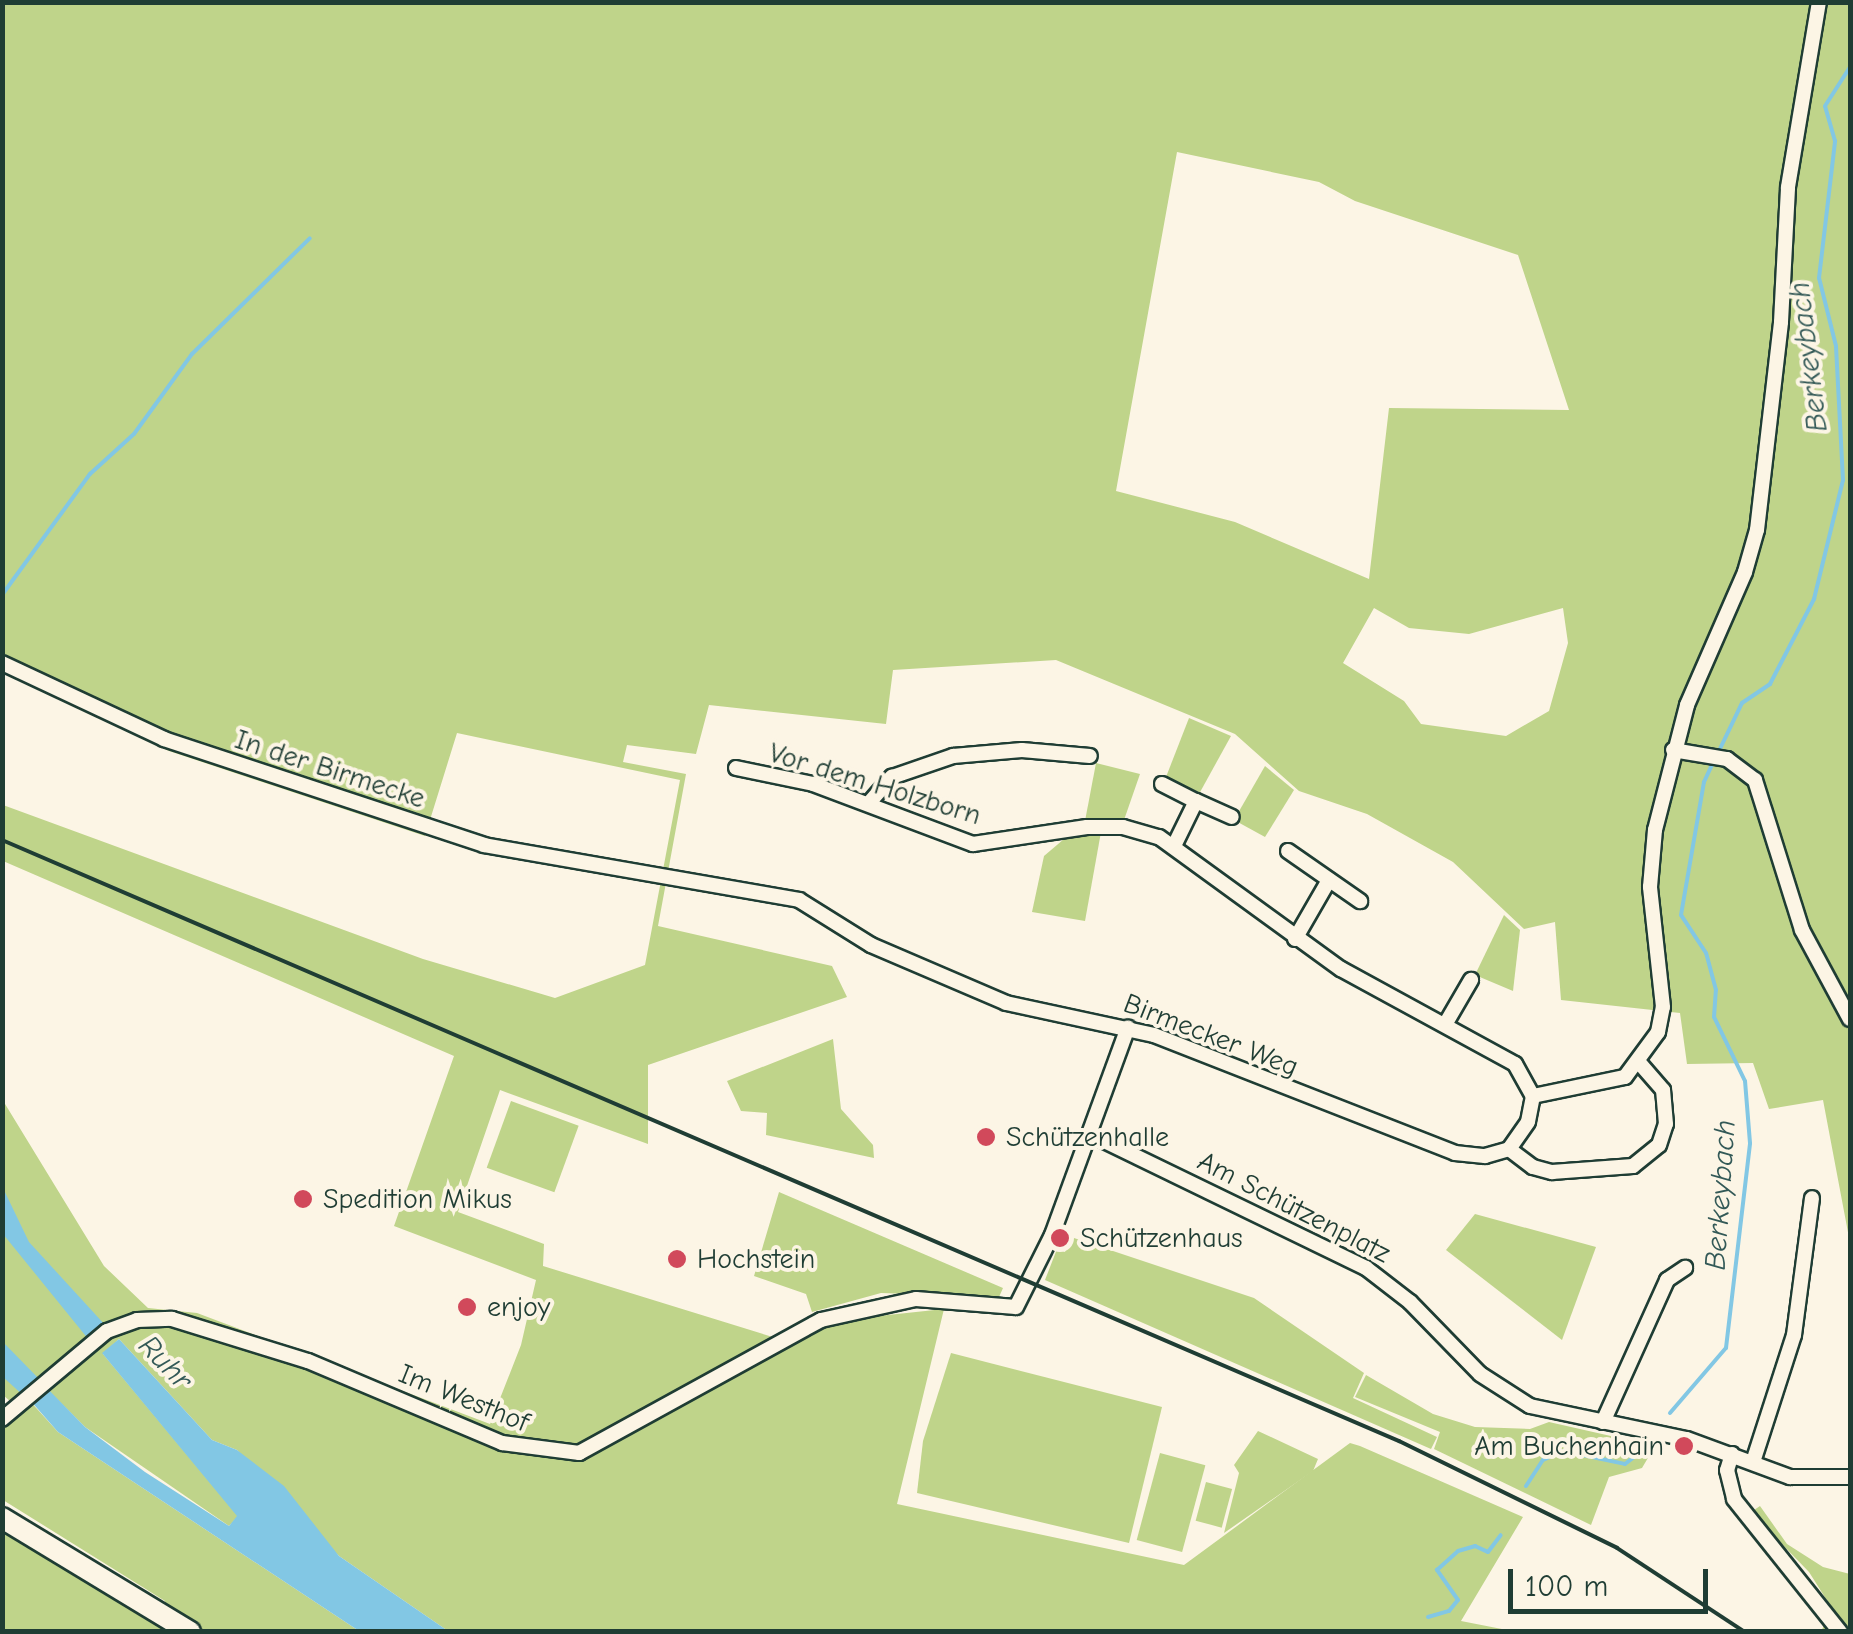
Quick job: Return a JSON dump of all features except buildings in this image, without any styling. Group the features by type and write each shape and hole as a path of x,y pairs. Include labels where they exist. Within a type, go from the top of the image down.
{"main road":[{"path":"2,1518 190,1632"}],"street":[{"path":"1640,1064 1660,1084 1667,1112 1659,1145 1640,1163 1605,1172 1552,1172 1533,1167 1509,1148 1528,1122 1533,1096 1606,1085 1640,1064 1663,1006 1650,871 1673,750 1756,530 1781,322 1788,187 1819,2"},
{"name":"In der Birmecke","path":"2,662 164,739 444,833 656,876"},
{"path":"869,802 892,777 953,756 1022,750 1090,756"},
{"path":"1673,750 1727,759 1755,780 1802,930 1850,1019"},
{"name":"Vor dem Holzborn","path":"736,768 869,802 973,844 1111,826 1174,846 1295,939 1515,1064 1533,1096"},
{"path":"1162,784 1232,817"},
{"path":"1174,846 1196,801"},
{"path":"1288,851 1360,901"},
{"name":"Birmecker Weg","path":"656,876 790,897 870,945 1006,1003 1044,1016 1128,1026 1454,1152 1485,1156 1509,1148"},
{"path":"1295,939 1328,880"},
{"path":"1446,1023 1471,980"},
{"path":"1090,1134 1128,1026"},
{"name":"Im Westhof","path":"2,1419 112,1328 159,1318 206,1325 502,1443 568,1454 600,1445 821,1320 916,1299 1016,1306 1029,1291 1090,1134"},
{"name":"Am Schützenplatz","path":"1090,1134 1366,1268 1509,1395 1560,1417 1604,1422 1732,1454 1801,1479 1850,1477"},
{"path":"1753,1462 1797,1322 1812,1198"},
{"path":"1604,1422 1667,1280 1685,1268"},
{"path":"1732,1454 1727,1470 1734,1499 1840,1632"}],"green space":[{"path":"3,3 1850,3 1850,1243 1823,1100 1769,1109 1753,1063 1687,1064 1680,1013 1561,1000 1555,922 1524,929 1453,862 1367,814 1299,791 1235,734 1056,660 893,670 886,724 709,705 696,754 627,745 623,762 686,774 658,926 832,966 847,997 648,1065 648,1144 500,1090 458,1212 544,1244 543,1266 789,1342 841,1320 944,1309 897,1504 1184,1565 1350,1443 1360,1446 1523,1517 1461,1621 1512,1631 448,1631 339,1556 237,1450 212,1440 119,1339 103,1354 238,1516 229,1526 85,1427 45,1387 29,1400 58,1432 359,1631 3,1631 3,1528 154,1620 165,1601 3,1500 3,1424 48,1378 11,1402 3,1395 2,1099 104,1266 148,1308 197,1313 490,1424 521,1345 536,1280 394,1226 454,1056 3,861 3,805 423,959 555,998 645,965 680,780 457,733 425,836 169,751 3,672","holes":["1177,152 1319,182 1355,201 1518,255 1569,410 1389,408 1369,579 1235,522 1116,491","1374,608 1409,628 1469,634 1563,608 1568,643 1549,711 1506,736 1421,724 1404,701 1343,663"]},
{"path":"1189,718 1231,736 1199,794 1166,777"},
{"path":"1096,763 1140,774 1124,820 1085,821"},
{"path":"1265,766 1294,790 1265,837 1234,820"},
{"path":"1101,832 1085,921 1032,912 1044,856 1064,839"},
{"path":"1504,915 1520,930 1513,991 1475,975"},
{"path":"833,1039 841,1109 873,1145 874,1158 766,1135 767,1113 741,1111 727,1081"},
{"path":"511,1101 579,1126 554,1192 487,1168"},
{"path":"779,1192 1003,1288 999,1297 881,1293 812,1312 806,1294 754,1276"},
{"path":"1475,1214 1596,1247 1562,1340 1446,1250"},
{"path":"1071,1237 1254,1298 1364,1373 1353,1398 1437,1437 1431,1449 1045,1280 1057,1249 1065,1252"},
{"path":"951,1353 1162,1407 1129,1543 917,1493 923,1441"},
{"path":"1366,1375 1433,1414 1475,1427 1530,1429 1549,1422 1655,1446 1642,1468 1609,1477 1591,1525 1434,1449 1440,1432 1355,1397"},
{"path":"1258,1431 1318,1459 1313,1471 1224,1533 1239,1473 1234,1465"},
{"path":"1160,1453 1205,1465 1182,1552 1137,1540"},
{"path":"1206,1482 1232,1489 1222,1528 1196,1521"},
{"path":"1760,1506 1787,1544 1823,1567 1850,1574 1850,1631 1821,1631 1833,1610 1809,1572 1751,1512"}],"water":[{"path":"2,1186 29,1242 106,1326 89,1340 3,1234"},
{"path":"119,1339 212,1440 237,1450 284,1486 339,1556 448,1631 359,1631 58,1432 29,1399 45,1386 85,1427 145,1472 229,1526 237,1516 102,1353"},
{"path":"2,1341 42,1382 25,1397 3,1377"}],"waterway":[{"name":"Berkeybach","path":"1717,755 1742,703 1770,684 1814,599 1843,480 1836,346 1819,278 1835,141 1825,106 1850,67"},
{"path":"2,595 90,474 134,434 192,354 310,238"},
{"name":"Berkeybach","path":"1670,1413 1726,1348 1750,1143 1745,1081 1714,1017 1716,990 1706,953 1681,915 1704,782 1713,763"},
{"name":"Berkeybach","path":"1526,1486 1543,1460 1563,1451 1625,1464 1643,1450"},
{"name":"Berkeybach","path":"1428,1617 1449,1611 1458,1600 1437,1570 1458,1551 1475,1546 1488,1552 1501,1535"}],"railway":[{"path":"2,840 1399,1441 1617,1548 1745,1632"}],"place":[{"name":"Schützenhalle","path":"986,1137"},
{"name":"Spedition Mikus","path":"303,1199"},
{"name":"Schützenhaus","path":"1060,1238"},
{"name":"Hochstein","path":"677,1259"},
{"name":"enjoy","path":"467,1307"},
{"name":"Am Buchenhain","path":"1684,1446"}],"water label":[{"name":"Ruhr","path":"165,1363"}]}
